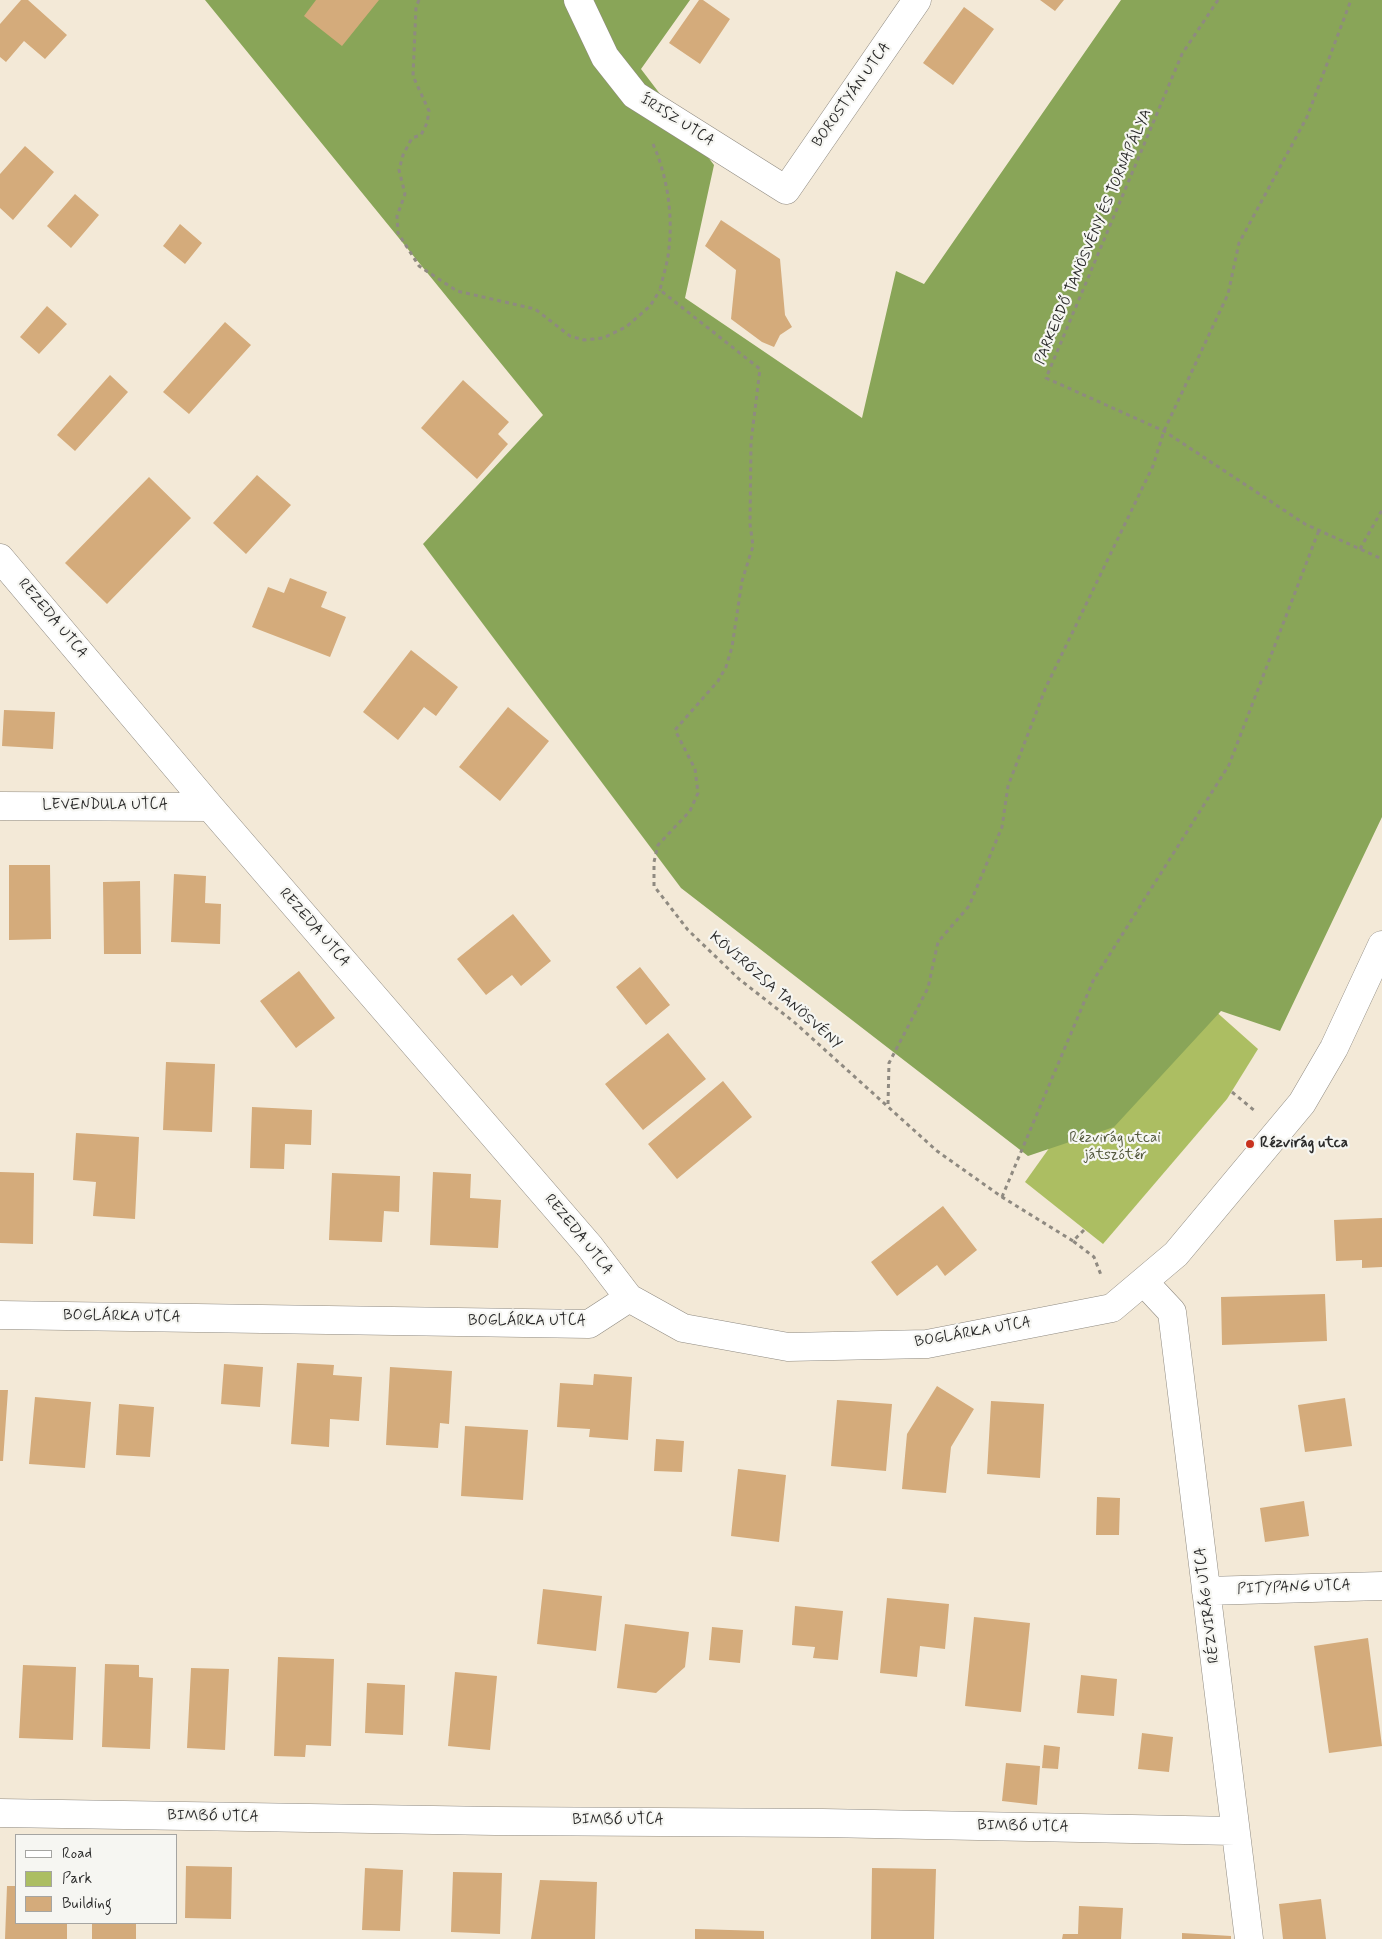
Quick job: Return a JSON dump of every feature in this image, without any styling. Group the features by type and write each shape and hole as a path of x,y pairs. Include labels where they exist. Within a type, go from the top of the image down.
{"street":[{"name":"ÍRISZ UTCA","path":"578,0 605,57 635,95 786,190"},
{"name":"BOROSTYÁN UTCA","path":"786,190 917,0"},
{"name":"REZEDA UTCA","path":"0,558 210,807 584,1239 628,1298"},
{"name":"LEVENDULA UTCA","path":"0,806 210,807"},
{"name":"BOGLÁRKA UTCA","path":"0,1315 589,1324 628,1298 683,1328 788,1347 927,1344 1112,1308 1176,1254 1302,1103 1334,1048 1382,945"},
{"name":"RÉZVIRÁG UTCA","path":"1144,1282 1172,1312 1249,1939"},
{"name":"PITYPANG UTCA","path":"1206,1591 1382,1586"},
{"name":"BIMBÓ UTCA","path":"0,1813 495,1821 822,1822 1235,1831"}],"path":[{"path":"419,0 416,7 413,76 429,111 427,123 421,135 412,138 403,156 399,170 405,194 397,216 398,233 419,266 457,291 535,309 570,336 584,340 603,338 626,327 650,306 660,290 670,249 670,209 660,159 652,142"},
{"name":"PARKERDŐ TANÖSVÉNY ÉS TORNAPÁLYA","path":"1218,0 1182,54 1046,378 1164,431 1305,524 1382,559"},
{"path":"888,1104 889,1063 928,988 938,942 969,906 1002,827 1008,786 1046,687 1153,466 1164,431 1228,294 1239,243 1306,117 1351,0"},
{"name":"KÖVIRÓZSA TANÖSVÉNY","path":"660,290 760,369 751,442 750,524 753,546 742,581 732,647 726,667 718,681 675,730 695,769 698,793 690,812 658,845 654,862 654,886 688,930 739,980 794,1022 888,1104 937,1151 1002,1197 1073,1241 1094,1257 1112,1308"},
{"path":"1360,549 1382,510"},
{"path":"1002,1197 1094,981 1229,765 1319,530"},
{"path":"1073,1241 1084,1230"}],"green space":[{"path":"205,0 690,0 641,69 714,165 685,298 862,418 896,271 924,284 1121,0 1382,0 1382,817 1280,1031 1221,1011 1114,1127 1028,1156 681,888 423,544 543,415"},
{"name":"Rézvirág utcai játszótér","path":"1213,1009 1258,1049 1227,1099 1103,1244 1025,1182 1082,1102"}],"building":[{"path":"21,0 28,0 67,35 45,59 24,41 6,62 0,57 0,24"},
{"path":"316,0 379,0 342,46 304,16"},
{"path":"699,0 703,0 730,19 700,64 669,43"},
{"path":"1040,0 1064,0 1055,11"},
{"path":"964,7 994,29 953,85 923,63"},
{"path":"25,146 54,172 13,220 0,208 0,174"},
{"path":"75,194 99,215 71,248 47,226"},
{"path":"721,220 780,259 785,315 792,327 780,335 774,347 762,342 731,319 736,270 705,246"},
{"path":"180,224 202,243 185,264 163,246"},
{"path":"47,306 67,324 39,354 20,337"},
{"path":"225,322 251,345 189,414 163,392"},
{"path":"110,375 128,392 75,451 57,435"},
{"path":"463,380 509,422 498,434 508,444 477,479 421,428"},
{"path":"257,475 291,505 246,554 213,523"},
{"path":"149,477 191,518 107,604 65,563"},
{"path":"290,578 327,592 321,607 346,617 330,657 252,627 268,587 284,593"},
{"path":"411,650 458,687 436,716 424,707 398,740 363,712"},
{"path":"508,707 549,741 500,801 459,767"},
{"path":"4,710 55,712 53,749 2,746"},
{"path":"9,865 50,865 51,939 9,940"},
{"path":"174,874 206,876 205,903 221,904 220,944 171,942"},
{"path":"140,881 141,954 104,954 103,882"},
{"path":"513,914 551,961 521,986 512,975 486,995 457,959"},
{"path":"640,967 670,1005 646,1025 616,987"},
{"path":"299,971 335,1018 296,1048 260,1001"},
{"path":"668,1033 706,1079 643,1130 605,1084"},
{"path":"166,1062 215,1064 212,1132 163,1130"},
{"path":"723,1081 752,1117 677,1179 648,1144"},
{"path":"252,1107 312,1110 311,1145 285,1144 284,1169 250,1168"},
{"path":"76,1133 139,1137 135,1219 93,1216 96,1182 73,1180"},
{"path":"0,1172 34,1173 33,1244 0,1243"},
{"path":"433,1172 471,1174 470,1198 501,1200 498,1248 430,1245"},
{"path":"332,1173 400,1176 399,1212 384,1211 382,1242 329,1240"},
{"path":"943,1206 977,1250 945,1276 937,1265 897,1296 871,1262"},
{"path":"1382,1218 1382,1267 1362,1268 1362,1260 1336,1261 1334,1220"},
{"path":"1325,1294 1327,1341 1222,1345 1221,1297"},
{"path":"297,1363 334,1365 333,1375 362,1377 359,1421 330,1419 329,1447 291,1444"},
{"path":"224,1364 263,1367 260,1407 221,1404"},
{"path":"390,1367 452,1371 449,1424 440,1423 438,1448 386,1445"},
{"path":"594,1374 632,1377 628,1440 589,1437 590,1429 557,1427 560,1383 593,1385"},
{"path":"937,1386 974,1409 951,1447 946,1493 902,1489 907,1434"},
{"path":"0,1390 8,1390 3,1461 0,1461"},
{"path":"35,1397 91,1402 85,1468 29,1464"},
{"path":"1345,1398 1352,1446 1305,1452 1298,1405"},
{"path":"837,1400 892,1404 886,1471 831,1466"},
{"path":"991,1401 1044,1404 1040,1478 987,1474"},
{"path":"119,1404 154,1407 150,1457 116,1455"},
{"path":"465,1426 528,1430 523,1500 461,1496"},
{"path":"656,1439 684,1441 682,1472 654,1471"},
{"path":"738,1469 786,1475 779,1542 731,1536"},
{"path":"1097,1497 1120,1498 1119,1535 1096,1535"},
{"path":"1304,1501 1309,1536 1265,1542 1260,1508"},
{"path":"543,1589 602,1596 596,1651 537,1644"},
{"path":"887,1598 949,1604 945,1649 920,1646 917,1677 880,1673"},
{"path":"795,1606 843,1611 838,1660 813,1658 815,1647 792,1645"},
{"path":"974,1617 1030,1623 1021,1712 965,1706"},
{"path":"625,1624 689,1632 685,1667 656,1693 617,1688"},
{"path":"712,1627 743,1630 740,1663 709,1660"},
{"path":"1368,1638 1382,1746 1329,1753 1314,1646"},
{"path":"278,1657 334,1659 331,1746 306,1745 305,1757 274,1756"},
{"path":"105,1664 139,1665 139,1677 153,1678 150,1749 102,1747"},
{"path":"23,1665 76,1667 73,1740 19,1738"},
{"path":"191,1668 229,1669 225,1750 187,1748"},
{"path":"455,1672 497,1676 490,1750 448,1746"},
{"path":"1081,1675 1117,1679 1114,1716 1077,1713"},
{"path":"367,1683 405,1685 403,1735 365,1733"},
{"path":"1142,1733 1173,1737 1169,1772 1138,1769"},
{"path":"1044,1745 1060,1747 1058,1769 1042,1768"},
{"path":"1006,1763 1040,1766 1037,1805 1002,1801"},
{"path":"186,1866 232,1867 231,1919 185,1918"},
{"path":"365,1868 403,1870 400,1931 362,1930"},
{"path":"872,1868 936,1869 934,1939 871,1939"},
{"path":"453,1872 502,1873 500,1934 451,1932"},
{"path":"540,1880 597,1882 595,1939 531,1939"},
{"path":"7,1886 15,1886 15,1924 67,1924 67,1939 5,1939"},
{"path":"1321,1899 1326,1939 1283,1939 1279,1904"},
{"path":"1079,1906 1123,1908 1121,1939 1062,1939 1063,1934 1078,1934"},
{"path":"92,1924 136,1924 136,1939 92,1939"},
{"path":"695,1929 764,1931 764,1939 695,1939"},
{"path":"1182,1933 1231,1936 1231,1939 1182,1939"}],"place":[{"name":"Rézvirág utca","path":"1250,1144"}]}
